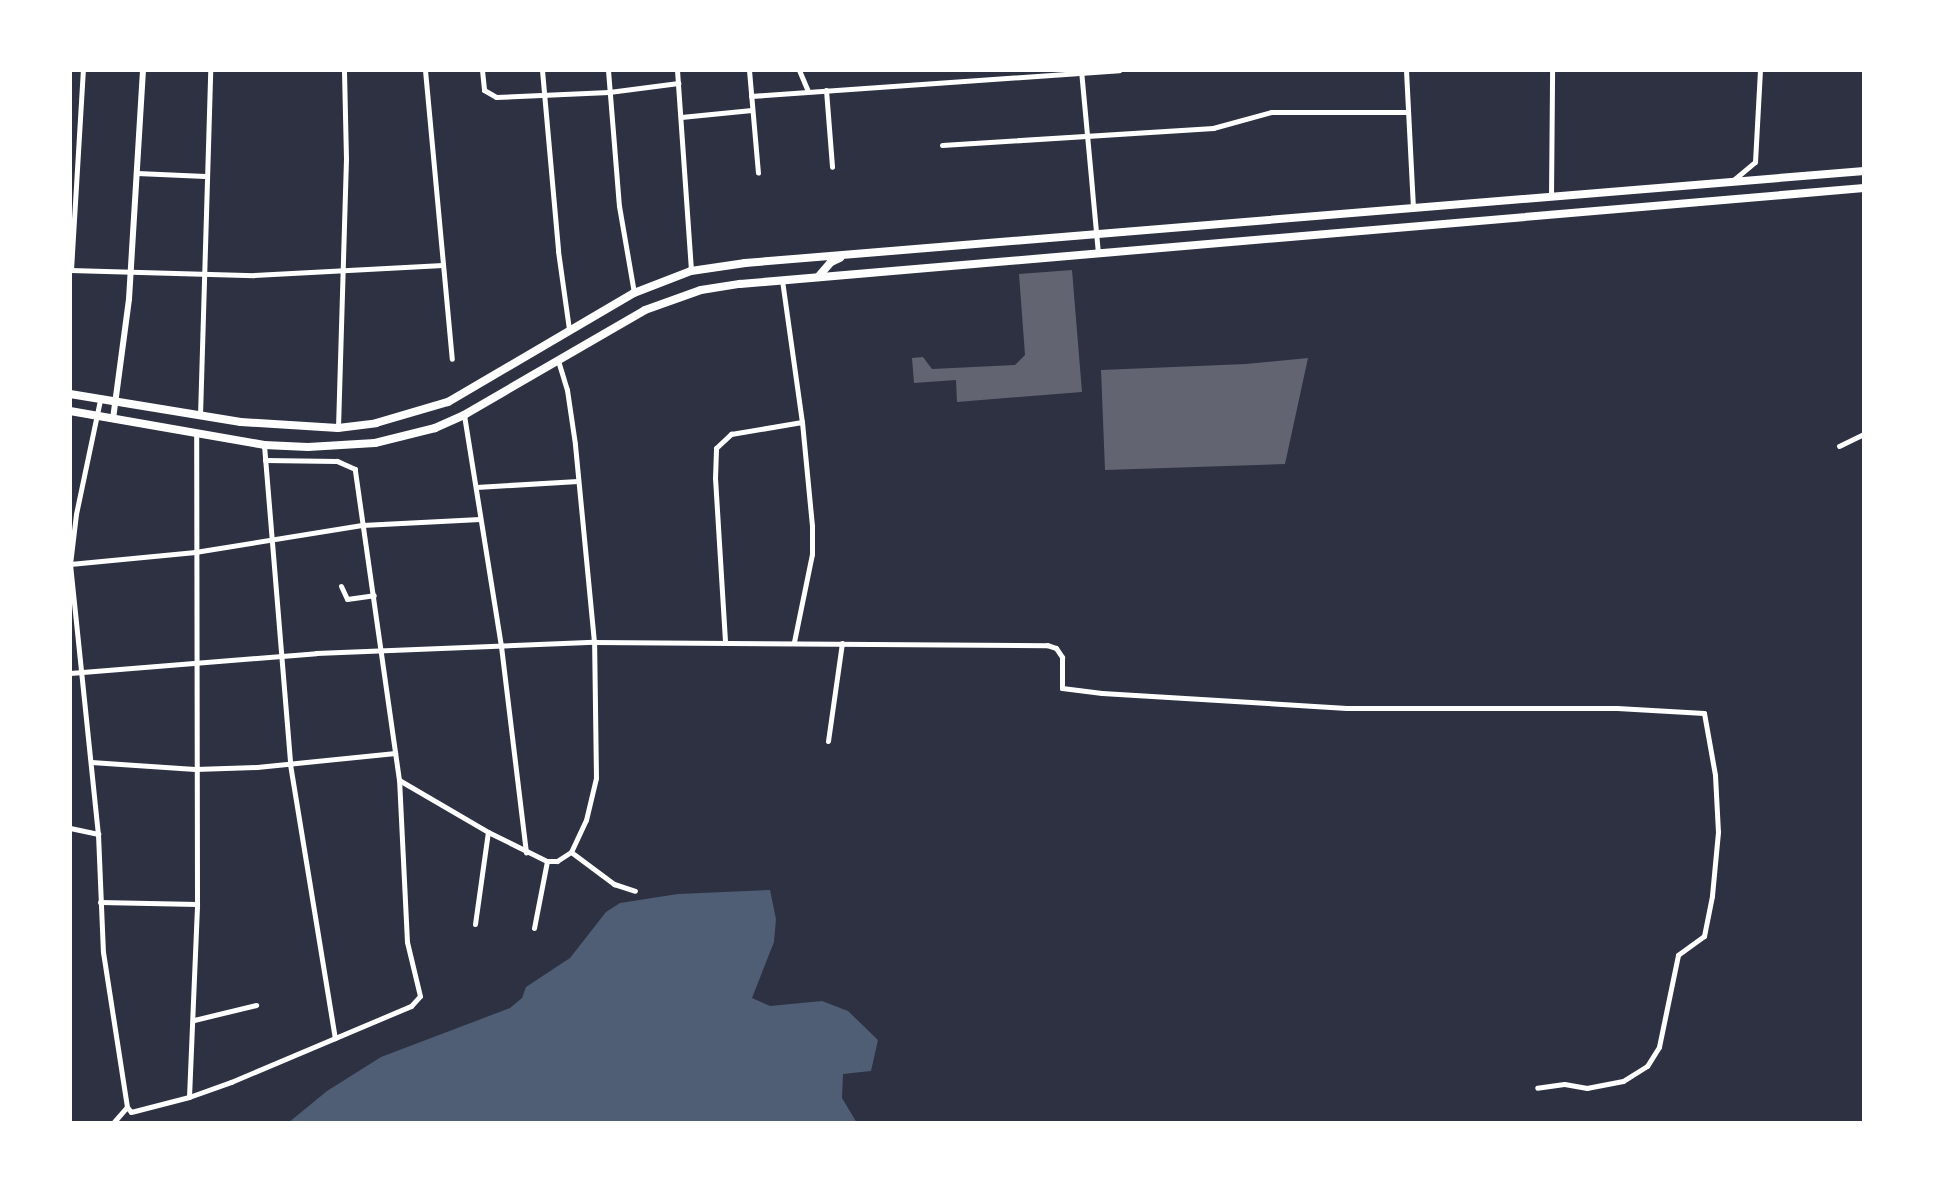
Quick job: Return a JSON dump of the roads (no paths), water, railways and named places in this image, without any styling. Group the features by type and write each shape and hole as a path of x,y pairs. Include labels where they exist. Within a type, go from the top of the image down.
{"main road":[{"path":"70,394 200,416 286,427 338,428 376,423 448,402 488,381 569,329 634,293 691,271 745,263 1097,233 1864,172"},
{"path":"70,411 264,445 308,447 375,443 435,428 464,415 603,332 672,299 701,290 782,279 1864,188"},
{"path":"818,277 831,262 850,254"}],"street":[{"path":"83,70 71,270 202,275 340,272 443,265"},
{"path":"113,419 131,271 143,70"},
{"path":"200,416 210,70"},
{"path":"338,428 340,272 346,159 344,70"},
{"path":"424,70 452,359"},
{"path":"482,70 483,87 489,96 609,92 678,83"},
{"path":"542,70 558,251 569,329"},
{"path":"607,70 621,226 634,293"},
{"path":"677,70 691,271"},
{"path":"749,70 758,173"},
{"path":"799,70 808,91"},
{"path":"751,96 1119,70"},
{"path":"1406,70 1413,208"},
{"path":"1551,197 1552,70"},
{"path":"1731,182 1755,162 1760,70"},
{"path":"1081,71 1098,252"},
{"path":"826,90 832,167"},
{"path":"681,117 752,110"},
{"path":"942,145 1213,128 1267,112 1408,112"},
{"path":"137,173 205,176"},
{"path":"782,279 802,422 813,541 794,642"},
{"path":"399,780 488,832 547,861 564,859 571,852 586,820 596,786 594,642 567,390 558,360"},
{"path":"100,400 78,500 70,564 98,834 100,902 111,1013 127,1107 131,1112 189,1097 411,1006 419,999 405,925 396,753 374,595 352,465 337,461 265,460"},
{"path":"464,415 501,646 526,852"},
{"path":"725,641 714,457 720,443 731,434 802,422"},
{"path":"189,1097 197,904 196,434"},
{"path":"1839,446 1864,434"},
{"path":"264,445 279,656 290,764 335,1038"},
{"path":"476,487 578,481"},
{"path":"70,564 195,552 362,525 480,519"},
{"path":"341,586 347,598 374,595"},
{"path":"70,673 381,649 594,642 1046,645 1056,648 1062,657 1062,688 1102,693 1348,708 1617,708 1704,713 1715,775 1718,832 1712,897 1704,936 1678,955 1659,1047 1647,1066 1623,1081 1587,1088 1564,1083 1537,1088"},
{"path":"828,741 842,643"},
{"path":"91,762 195,769 290,764 396,753"},
{"path":"70,828 98,834"},
{"path":"475,924 488,832"},
{"path":"571,852 614,884 635,891"},
{"path":"534,928 547,861"},
{"path":"100,902 197,904"},
{"path":"194,1020 256,1005"},
{"path":"113,1123 127,1107"}],"water":[{"path":"770,890 776,919 774,942 752,998 770,1006 822,1001 848,1011 878,1040 871,1071 843,1074 842,1098 857,1123 288,1123 327,1091 381,1057 510,1008 522,998 526,987 570,958 606,912 620,903 678,894"}]}
